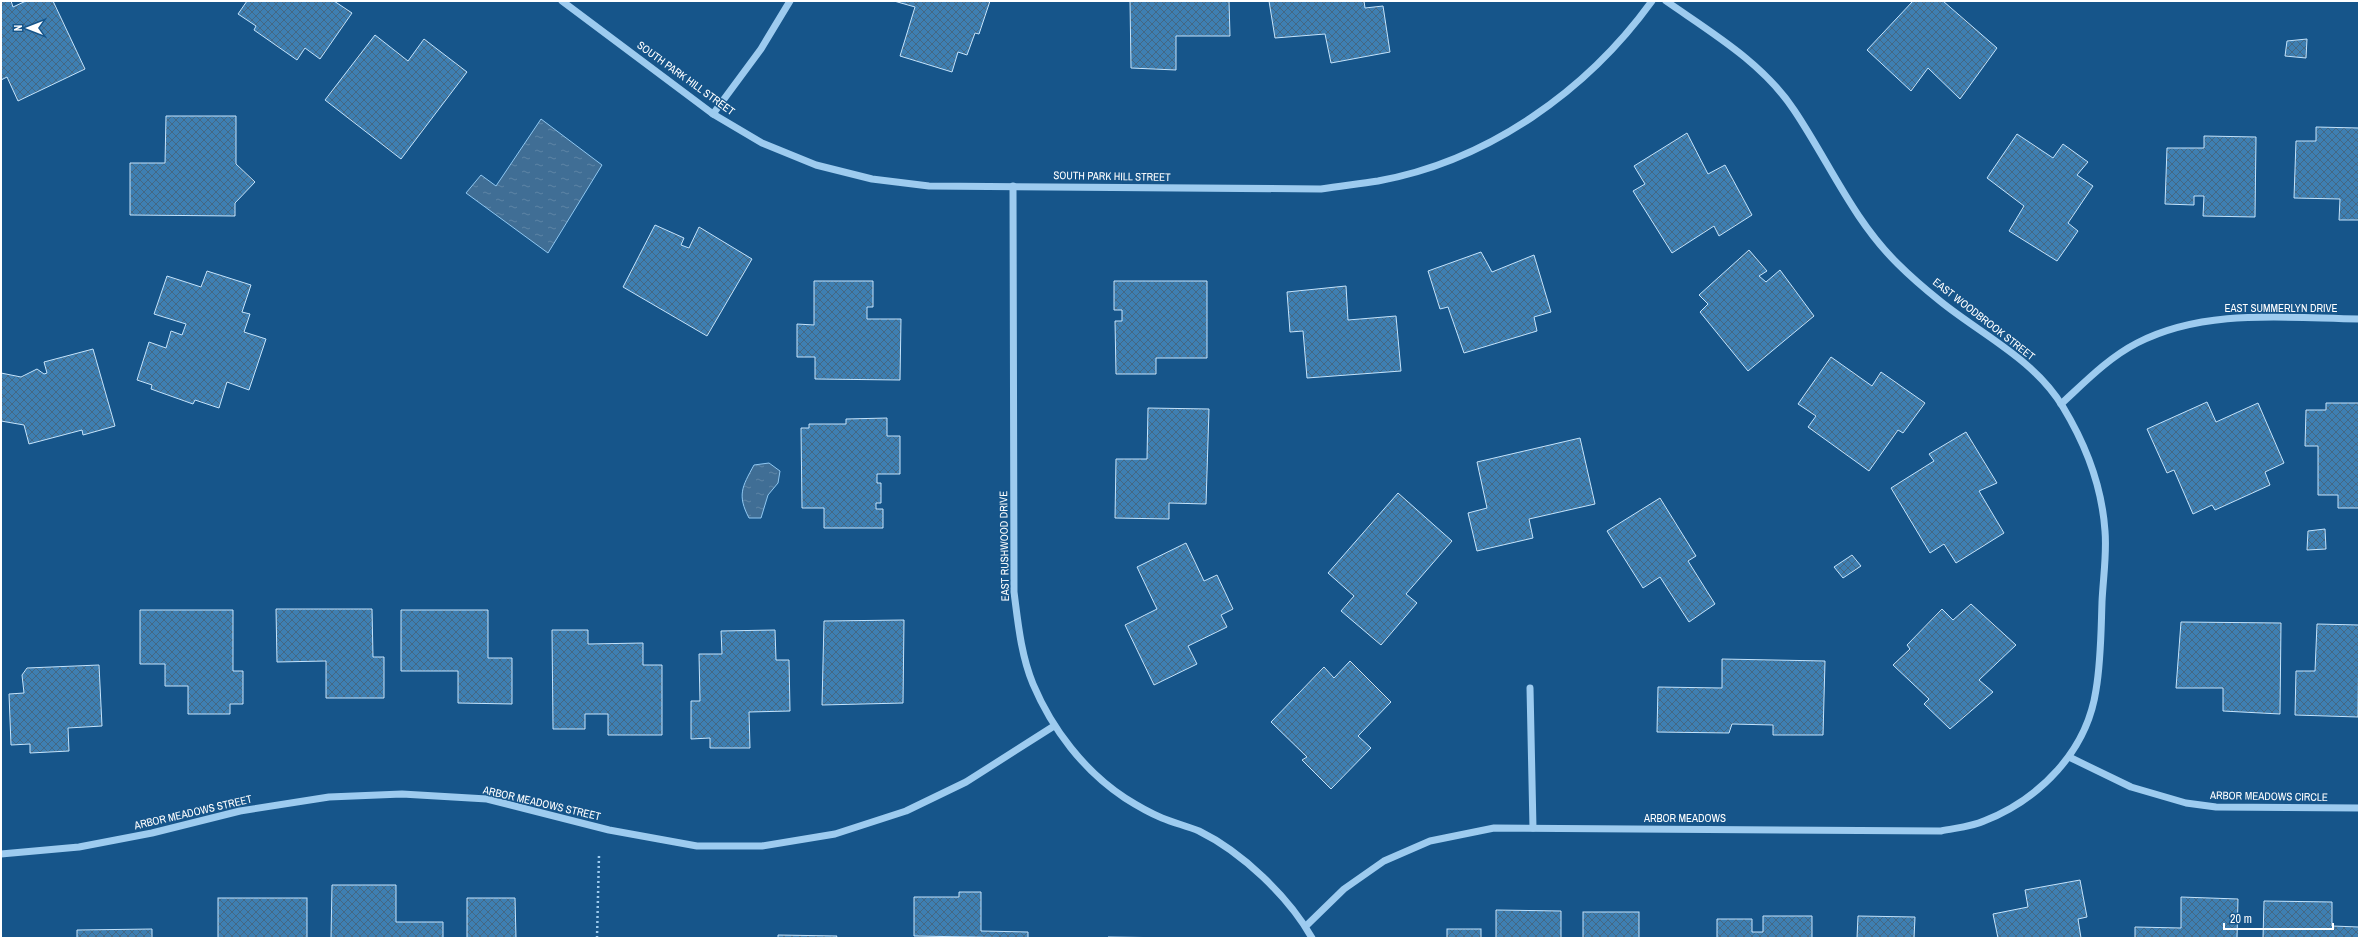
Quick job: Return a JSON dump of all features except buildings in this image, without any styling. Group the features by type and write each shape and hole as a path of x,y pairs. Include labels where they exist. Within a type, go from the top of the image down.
{"street":[{"name":"SOUTH PARK HILL STREET","path":"562,1 713,114 769,146 816,165 872,179 929,186 1321,189 1378,181 1442,163 1495,140 1551,105 1601,62 1652,1"},
{"path":"713,114 761,50 790,1"},
{"name":"EAST WOODBROOK STREET","path":"1666,1 1730,45 1761,71 1793,108 1854,212 1897,263 1940,301 2026,363 2061,404 2083,443 2097,482 2105,531 2100,659 2096,692 2087,724 2068,757"},
{"name":"EAST RUSHWOOD DRIVE","path":"1013,186 1014,592 1020,636 1033,683 1054,726 1086,766 1124,798 1160,818 1200,832 1242,858 1278,892 1306,926 1312,938"},
{"name":"EAST SUMMERLYN DRIVE","path":"2061,404 2102,366 2137,343 2176,328 2232,318 2359,319"},
{"path":"1530,688 1533,828"},
{"name":"ARBOR MEADOWS STREET","path":"1,854 79,848 152,833 240,810 329,797 402,794 487,799 609,830 690,844 762,846 835,834 906,810 966,782 1054,726"},
{"name":"ARBOR MEADOWS CIRCLE","path":"2068,757 2130,787 2186,803 2216,807 2359,808"},
{"name":"ARBOR MEADOWS","path":"1306,926 1351,883 1384,861 1430,841 1494,828 1942,831 1982,822 2019,805 2051,778 2068,757"}],"path":[{"path":"597,938 599,855"}],"water":[{"path":"541,119 602,165 548,253 466,193 481,175 496,186"},
{"path":"769,463 780,471 778,483 768,495 761,518 749,518 745,510 742,497 742,491 746,479 754,465"}]}
